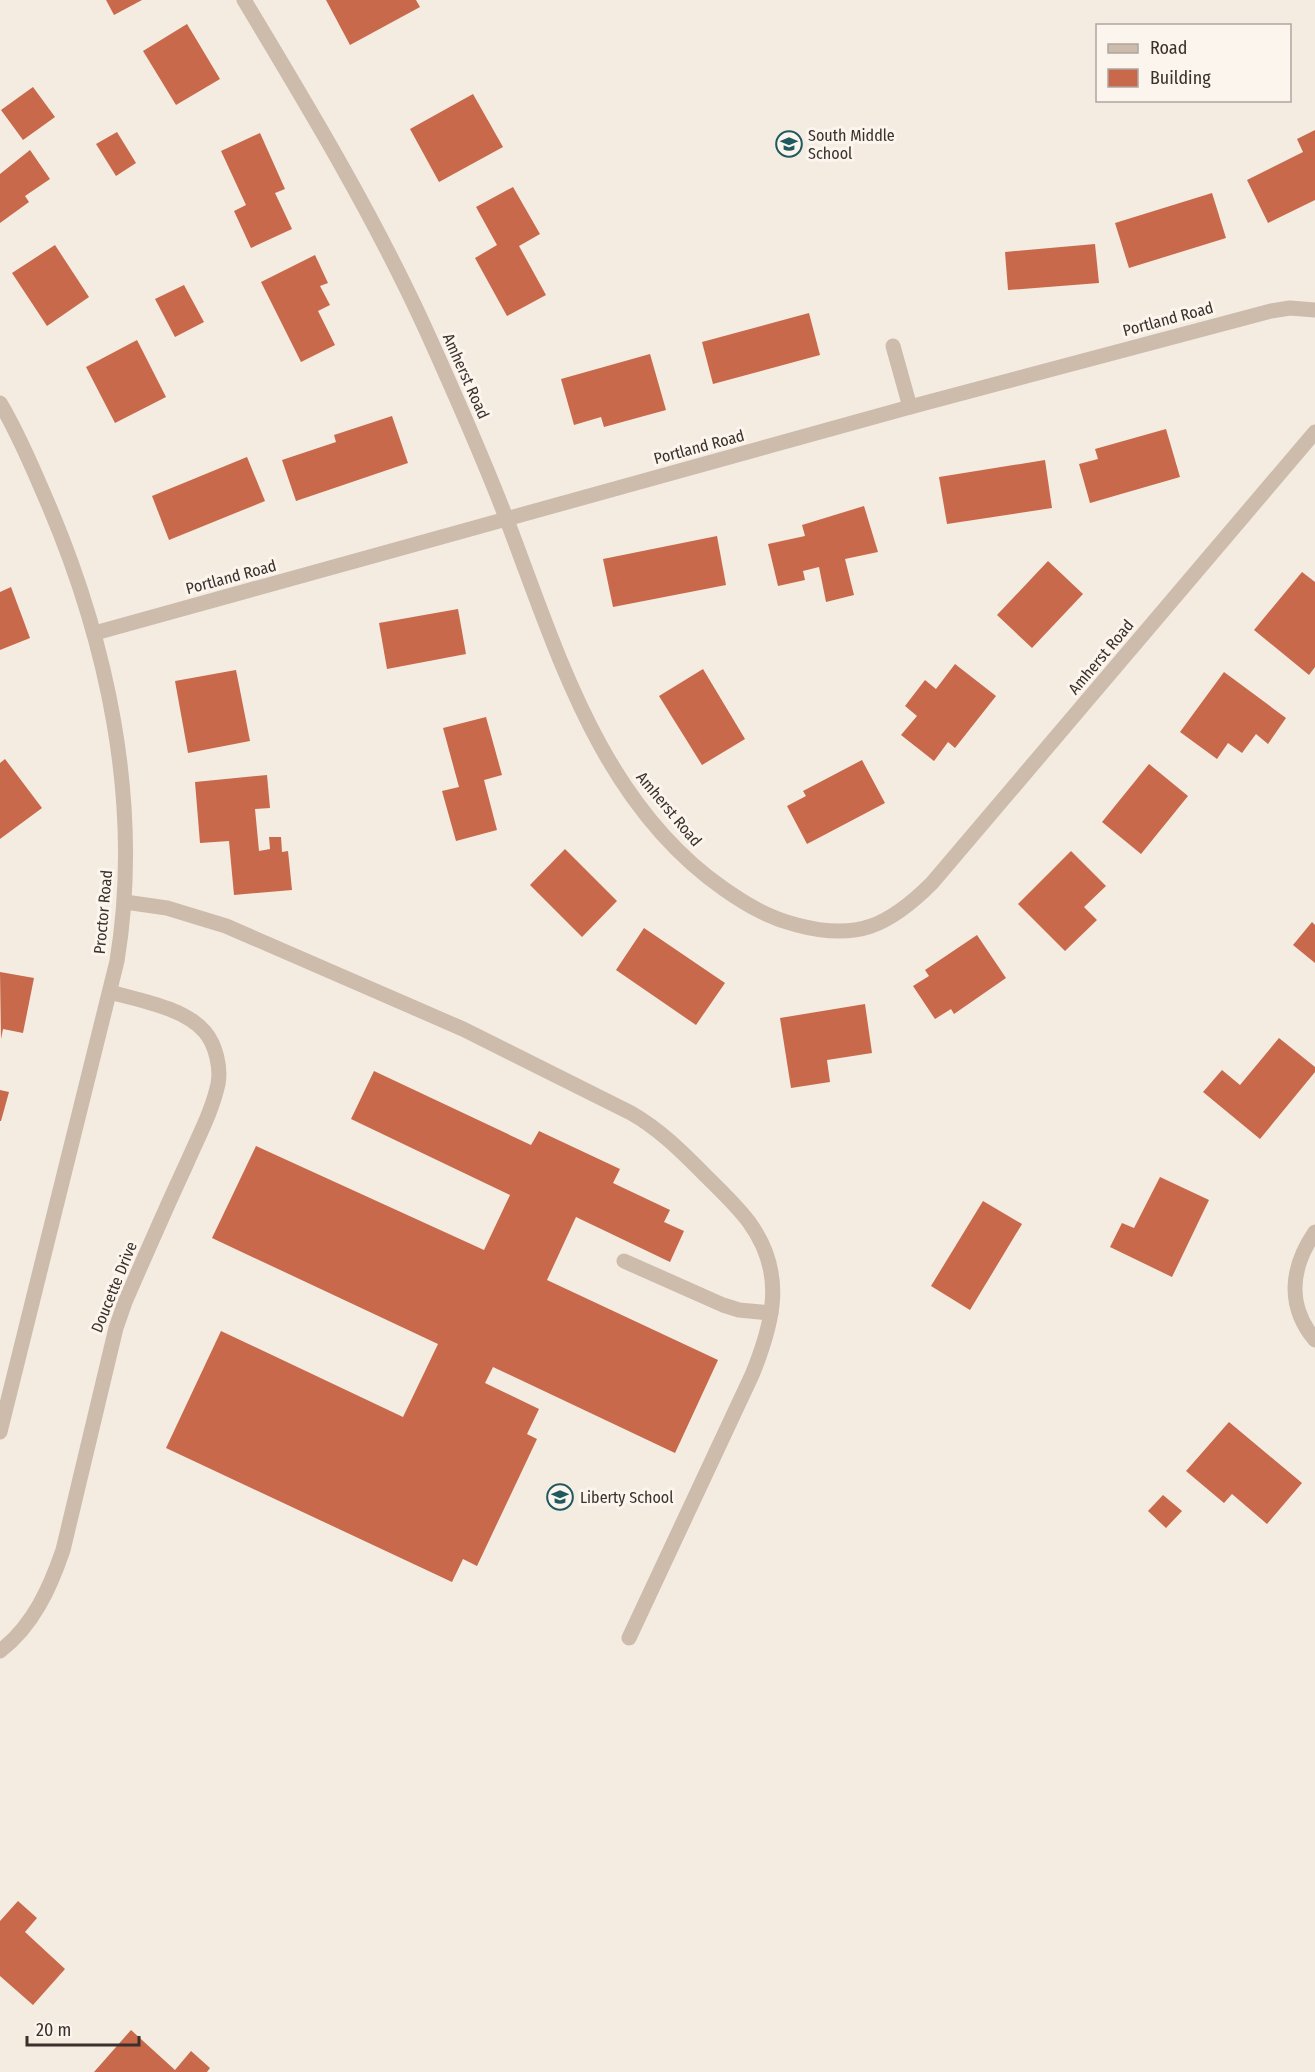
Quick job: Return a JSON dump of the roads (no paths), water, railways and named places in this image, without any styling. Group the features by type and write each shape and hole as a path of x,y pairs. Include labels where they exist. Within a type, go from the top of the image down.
{"street":[{"name":"Amherst Road","path":"244,0 344,168 399,273 481,453 555,647 585,717 615,772 642,809 684,857 709,879 759,911 783,921 808,928 833,931 855,930 895,916 932,883 1315,432"},
{"name":"Portland Road","path":"95,633 910,407 1271,310 1290,308 1315,310"},
{"path":"893,346 910,407"},
{"name":"Proctor Road","path":"0,403 27,456 58,527 85,598 105,675 118,752 126,839 125,902 117,961 0,1432"},
{"path":"125,902 167,908 226,926 463,1029 648,1123 682,1152 749,1223 759,1239 772,1276 774,1294 761,1355 629,1638"},
{"name":"Doucette Drive","path":"0,1651 21,1631 34,1613 54,1575 63,1550 116,1328 125,1302 207,1117 218,1082 218,1064 213,1047 205,1032 199,1027 176,1012 110,992"},
{"path":"1315,1232 1299,1260 1295,1277 1300,1312 1307,1330 1315,1340"},
{"path":"624,1261 723,1305 739,1310 771,1313"}],"place":[{"name":"South Middle School","path":"789,144"},
{"name":"Liberty School","path":"560,1497"}]}
